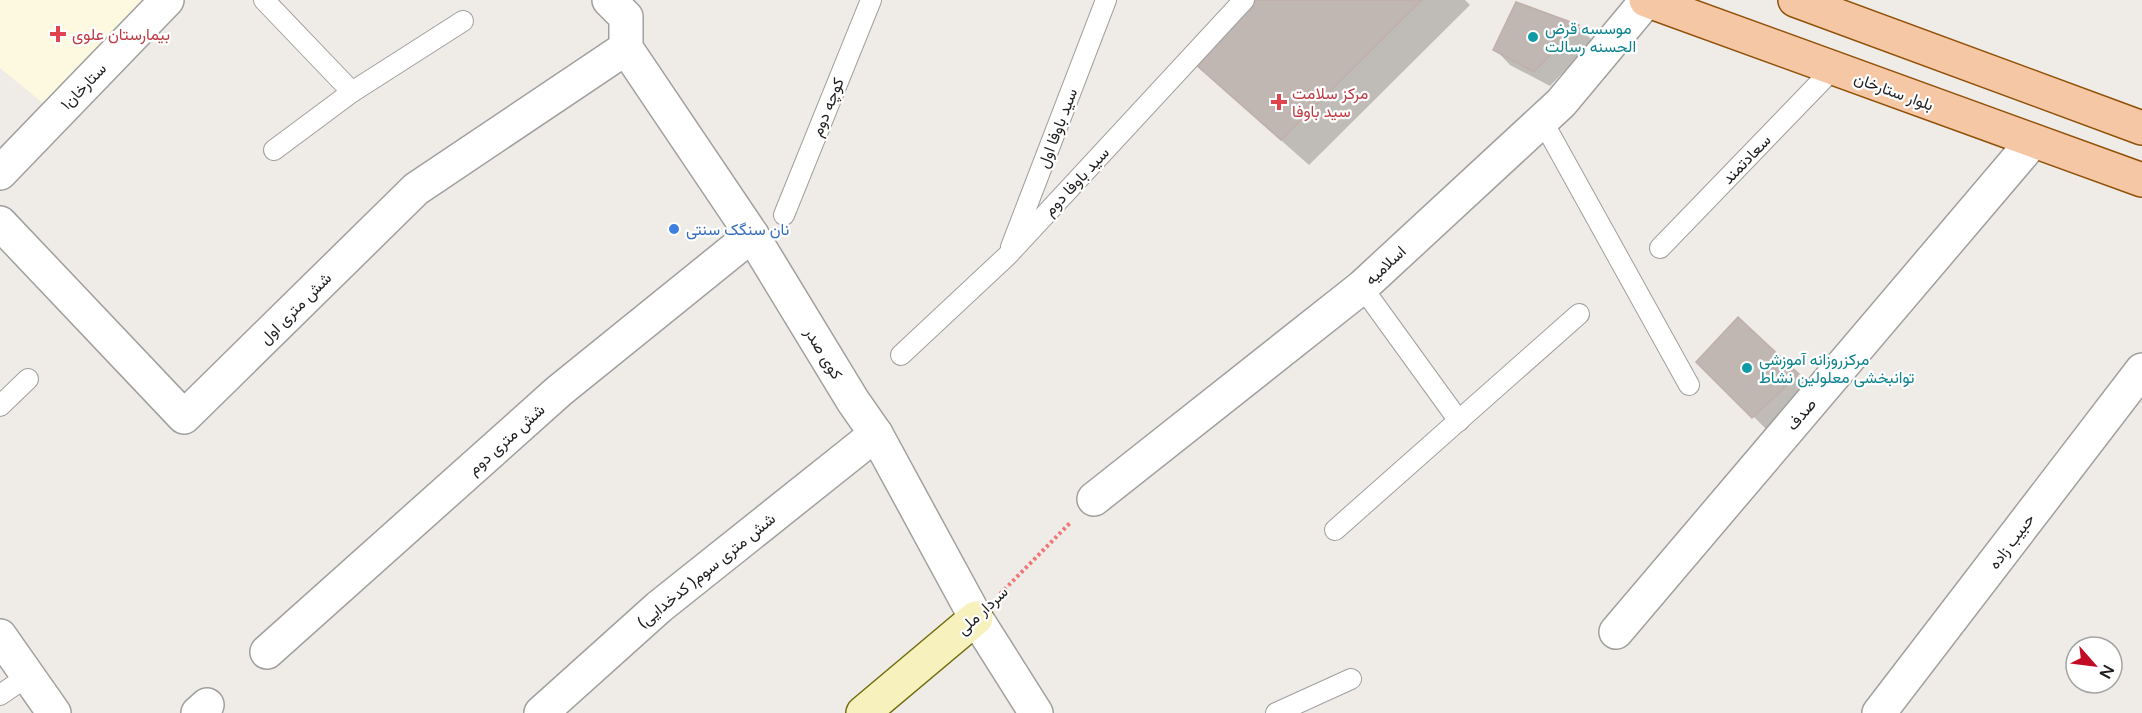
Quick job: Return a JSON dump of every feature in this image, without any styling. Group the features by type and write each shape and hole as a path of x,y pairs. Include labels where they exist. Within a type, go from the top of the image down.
{"main road":[{"name":"بلوار ستارخان","path":"1646,0 2142,180"},
{"path":"1795,0 2142,128"}],"street":[{"name":"ستارخان۱","path":"0,173 167,0"},
{"path":"609,0 626,17 626,48"},
{"name":"اسلامیه","path":"1094,498 1362,287 1561,102 1646,0"},
{"name":"شش متری اول","path":"0,223 184,417 416,189 626,48"},
{"name":"کوی صدر","path":"626,48 752,235 853,401 876,434 976,618 1036,713"},
{"name":"صدف","path":"1616,632 2033,141"},
{"name":"شش متری دوم","path":"267,652 559,391 752,235"},
{"name":"حبیب زاده","path":"1879,713 2142,370"},
{"name":"(کدخدایی )شش متری سوم","path":"541,713 659,607 876,434"},
{"name":"سردار ملی","path":"863,713 976,618"},
{"path":"0,636 54,713"}],"lane":[{"path":"264,0 352,92"},
{"name":"کوچه دوم","path":"784,215 871,0"},
{"name":"سید باوفا اول","path":"1007,256 1106,0"},
{"name":"سید باوفا دوم","path":"901,355 1007,256 1244,0"},
{"path":"274,150 352,92 463,21"},
{"name":"سعادتمند","path":"1660,248 1833,69"},
{"path":"1542,120 1689,385"},
{"path":"1362,287 1459,421"},
{"path":"1335,530 1579,314"},
{"path":"0,406 28,380"},
{"path":"0,695 28,676"},
{"path":"1276,713 1351,679"}],"path":[{"name":"سردار ملی","path":"976,618 1094,498"}],"shaded area":[{"name":"بیمارستان علوی","path":"0,0 150,0 44,104 0,68"}],"building":[{"name":"مرکز سلامت سید باوفا","path":"1254,0 1422,0 1281,140 1195,64"},
{"name":"موسسه قرض الحسنه رسالت","path":"1516,2 1579,25 1534,72 1493,50"},
{"name":"مرکزروزانه آموزشی توانبخشی معلولین نشاط","path":"1738,317 1799,374 1752,418 1696,362"}],"place":[{"name":"بیمارستان علوی","path":"58,34"},
{"name":"موسسه قرض الحسنه رسالت","path":"1533,37"},
{"name":"مرکز سلامت سید باوفا","path":"1279,102"},
{"name":"نان سنگک سنتی","path":"674,229"},
{"name":"مرکزروزانه آموزشی توانبخشی معلولین نشاط","path":"1747,368"}]}
